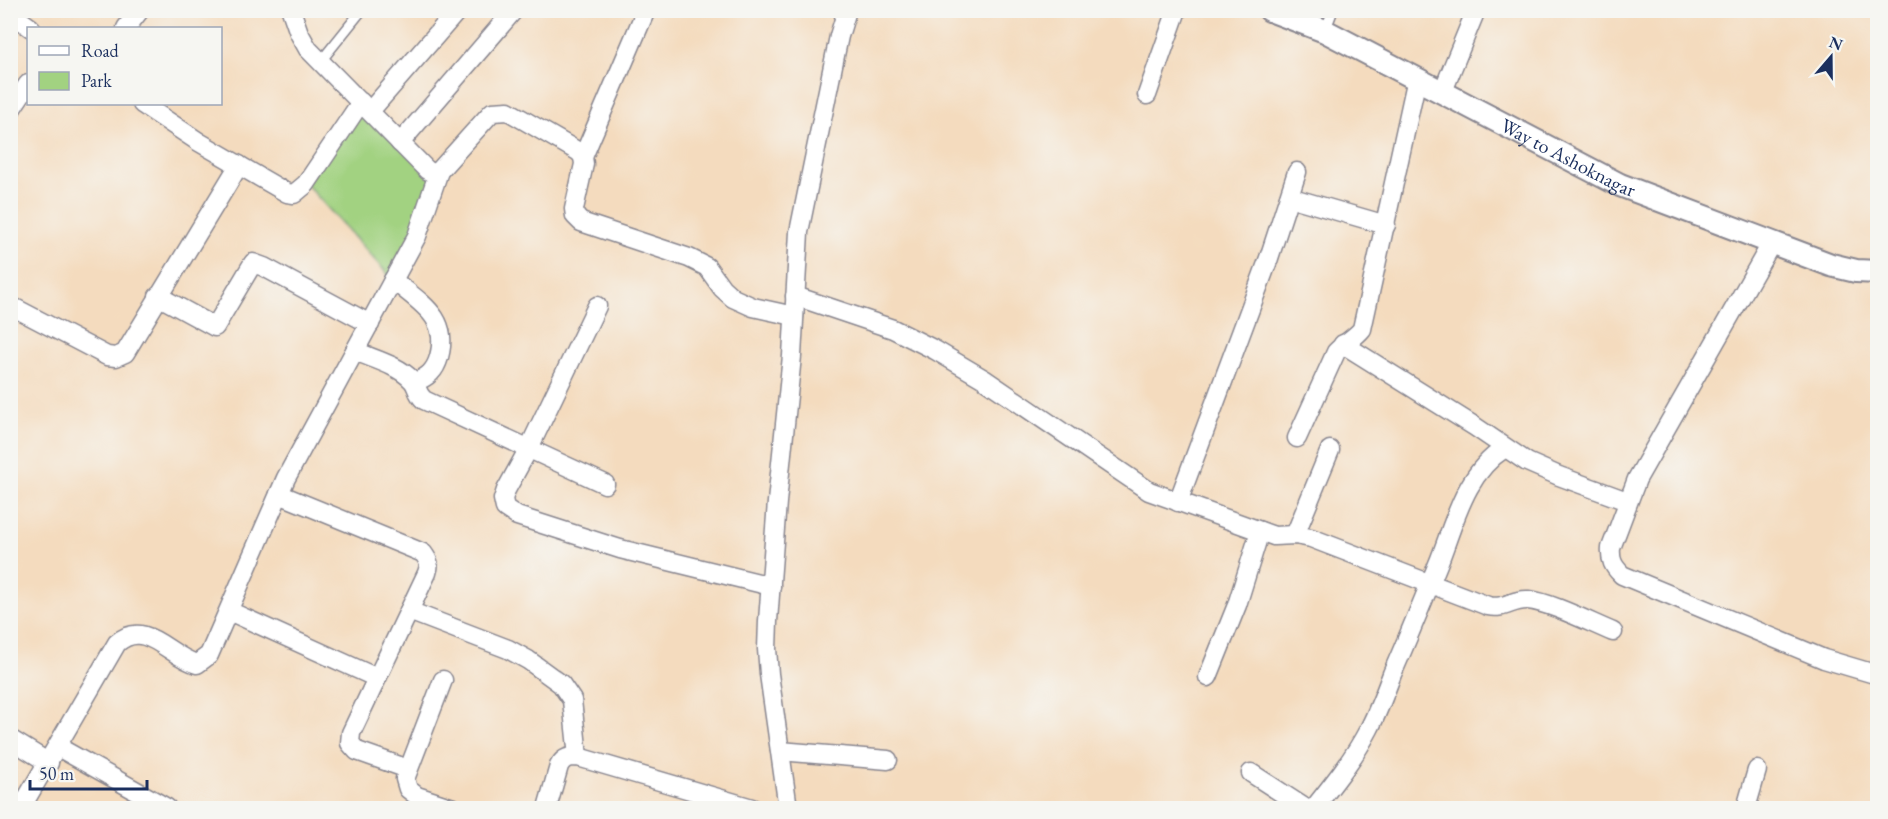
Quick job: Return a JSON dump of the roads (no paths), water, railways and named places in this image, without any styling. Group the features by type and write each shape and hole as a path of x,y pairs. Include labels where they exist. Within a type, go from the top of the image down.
{"street":[{"path":"127,27 140,10"},
{"path":"291,10 299,33 308,49 427,170 433,173 439,171"},
{"path":"144,105 199,142 287,193 294,194 306,184 365,107 458,10"},
{"path":"400,143 514,10"},
{"path":"583,157 646,10"},
{"path":"790,808 767,649 771,586 799,232 839,36 847,10"},
{"path":"1147,95 1177,10"},
{"name":"Way to Ashoknagar","path":"1270,10 1329,21 1417,78 1620,185 1831,266 1878,272"},
{"path":"1443,91 1476,10"},
{"path":"1297,438 1336,352 1362,329 1417,78"},
{"path":"10,111 27,86"},
{"path":"21,808 117,643 126,635 135,633 147,636 189,662 197,664 203,662 209,655 300,451 417,236 439,171 492,112 508,111 579,152 584,164 574,209 575,216 581,222 689,258 706,267 733,298 753,308 794,316"},
{"path":"10,308 17,309 107,356 116,357 124,353 239,165"},
{"path":"1178,502 1269,258 1297,172"},
{"path":"1289,197 1386,225"},
{"path":"1771,244 1637,479 1611,548 1611,558 1614,567 1622,575 1824,658 1878,675"},
{"path":"159,296 214,327 253,263 370,324"},
{"path":"393,280 433,314 441,327 443,342 436,367 427,377 415,382"},
{"path":"795,296 893,329 935,350 1149,490 1178,502 1274,536 1295,535 1311,538 1497,608 1519,600 1539,602 1613,632"},
{"path":"597,306 503,499 505,508 517,516 620,549 771,586"},
{"path":"1343,344 1527,462 1628,501"},
{"path":"355,351 401,371 415,382 418,394 424,400 605,484"},
{"path":"1314,808 1354,756 1370,728 1471,483 1479,469 1505,448"},
{"path":"1295,535 1330,450"},
{"path":"279,494 423,553 429,565 351,733 350,743 357,751 408,769"},
{"path":"1208,677 1237,605 1260,531"},
{"path":"229,611 377,678"},
{"path":"409,611 508,649 528,660 561,684 572,700 578,757"},
{"path":"443,680 405,779 408,789 417,796 453,808"},
{"path":"10,740 49,763"},
{"path":"58,747 167,808"},
{"path":"780,751 888,760"},
{"path":"547,808 562,760 569,756 752,808"},
{"path":"1746,808 1757,770"},
{"path":"1251,773 1305,808"}],"lane":[{"path":"321,62 362,10"}]}
